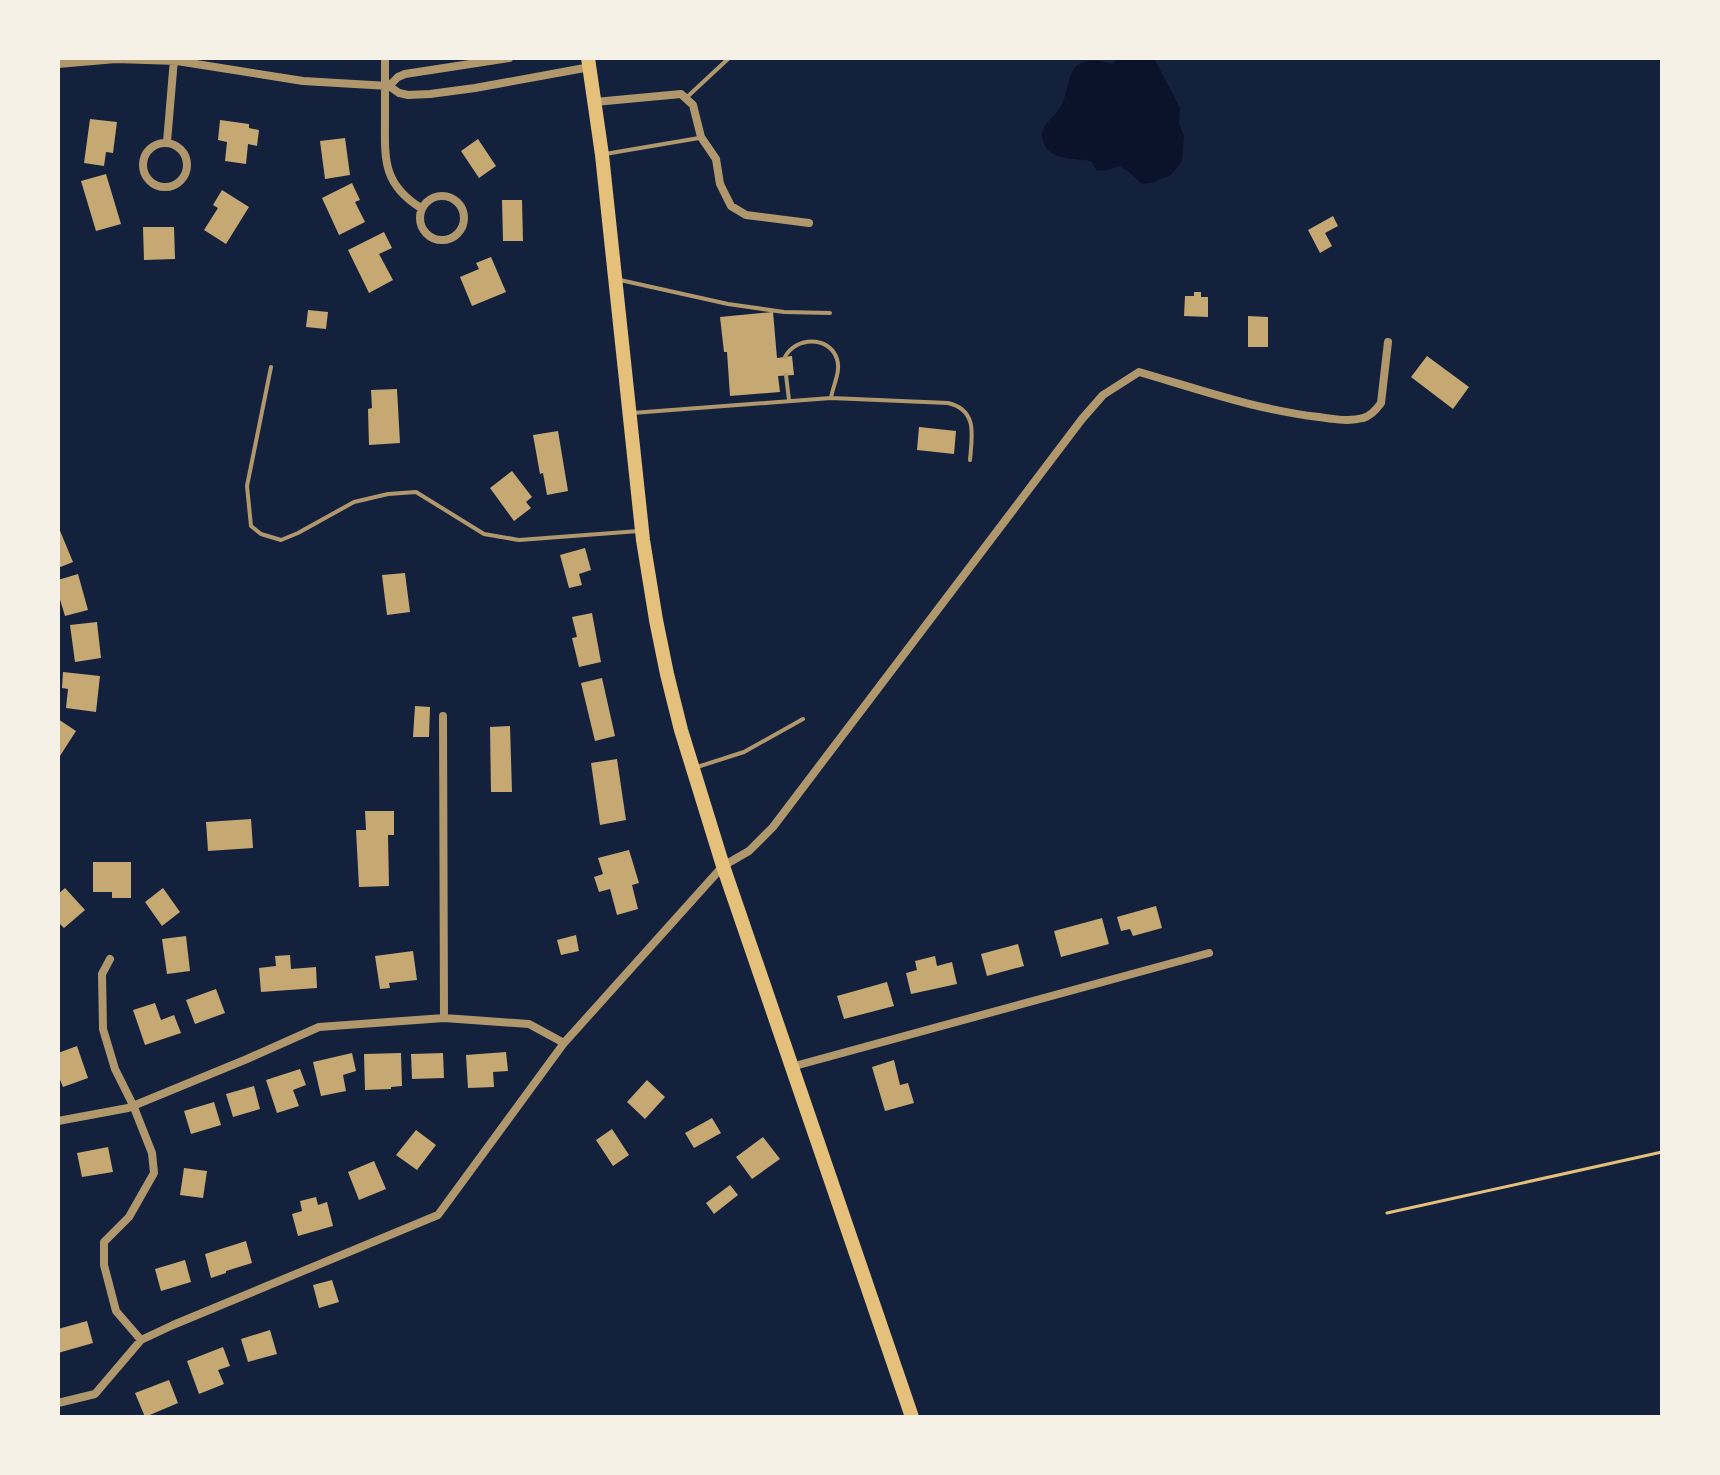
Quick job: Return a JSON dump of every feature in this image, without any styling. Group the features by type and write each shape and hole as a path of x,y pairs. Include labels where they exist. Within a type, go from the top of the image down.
{"main road":[{"path":"589,62 602,155 642,530 667,674 692,769 723,866 912,1417"}],"street":[{"path":"385,58 384,155 390,174 402,193 421,208"},
{"path":"387,86 405,74 509,58"},
{"path":"58,64 116,59 174,59 303,81 387,86 408,95 475,88 589,62"},
{"path":"167,142 174,59"},
{"path":"595,102 681,94 693,105 701,137 716,159 720,184 731,206 746,215 809,223"},
{"path":"167,142 179,147 188,162 182,180 166,187 149,181 143,164 150,148 167,142"},
{"path":"436,196 454,199 464,216 462,228 453,238 435,240 421,227 421,208 436,196"},
{"path":"58,1403 95,1394 141,1340 438,1215 564,1043 723,866 749,851 784,814 1103,395 1139,372 1267,408 1337,419 1364,418 1377,410 1381,403 1388,342"},
{"path":"443,716 444,1018"},
{"path":"791,1067 1209,953"},
{"path":"110,959 102,974 103,1029 115,1069 152,1153 154,1173 129,1217 104,1242 104,1265 116,1311 141,1340"},
{"path":"58,1121 131,1106 319,1027 444,1018 529,1024 564,1043"}],"lane":[{"path":"686,98 729,58"},
{"path":"602,155 701,137"},
{"path":"615,279 728,304 784,312 830,313"},
{"path":"785,357 791,348 803,342 817,342 830,348 838,362 831,398"},
{"path":"271,367 247,486 251,526 261,534 281,540 354,502 388,494 416,492 484,534 519,540 642,530"},
{"path":"786,375 789,400"},
{"path":"630,413 831,398 941,402 965,410 971,423 970,460"},
{"path":"692,769 744,752 803,719"}],"path":[{"path":"1387,1213 1662,1152"}],"water":[{"path":"1117,58 1154,58 1180,108 1179,123 1184,136 1182,161 1171,175 1152,183 1142,184 1119,166 1097,171 1091,161 1056,155 1043,141 1044,128 1062,103 1074,68 1090,60 1113,64"}],"building":[{"path":"90,119 117,122 113,153 106,152 104,166 84,163"},
{"path":"220,120 249,124 249,128 259,130 257,146 248,144 246,164 225,161 227,142 218,140"},
{"path":"345,138 350,175 325,179 320,141"},
{"path":"478,139 496,166 479,178 461,151"},
{"path":"106,174 121,224 96,231 81,181"},
{"path":"352,183 360,200 355,202 365,222 339,235 322,198"},
{"path":"222,190 249,207 226,244 204,230 218,208 213,205"},
{"path":"502,200 522,200 523,241 503,241"},
{"path":"1333,216 1338,226 1325,233 1332,246 1320,253 1308,230"},
{"path":"143,227 174,227 175,259 144,260"},
{"path":"384,232 392,248 379,254 393,280 369,293 348,250"},
{"path":"491,257 506,292 472,306 460,277 479,269 476,263"},
{"path":"1194,292 1208,297 1208,317 1184,316 1185,296 1194,296"},
{"path":"308,310 328,312 326,329 306,327"},
{"path":"773,312 777,358 792,356 794,375 778,376 780,392 730,396 727,352 724,352 720,317"},
{"path":"1248,316 1268,317 1268,347 1248,347"},
{"path":"1427,356 1469,387 1453,409 1411,377"},
{"path":"397,389 400,443 369,445 371,390"},
{"path":"919,427 956,431 954,454 917,450"},
{"path":"558,431 568,491 547,495 533,435"},
{"path":"512,471 532,497 526,502 531,508 514,521 490,488"},
{"path":"58,526 73,562 58,568"},
{"path":"585,548 591,570 579,574 582,585 569,588 560,555"},
{"path":"405,573 410,612 387,615 382,575"},
{"path":"78,574 88,610 65,616 58,593 58,580"},
{"path":"592,613 601,662 579,667 572,638 577,637 572,617"},
{"path":"97,622 101,658 75,662 70,625"},
{"path":"63,672 100,676 96,712 66,708 68,689 62,688"},
{"path":"602,678 615,736 595,741 581,683"},
{"path":"415,706 430,707 429,737 413,737"},
{"path":"58,719 76,731 58,759"},
{"path":"510,726 512,792 491,792 490,727"},
{"path":"617,759 626,820 600,825 591,763"},
{"path":"365,811 394,811 394,835 388,835 389,886 359,887 356,830 366,830"},
{"path":"251,819 253,848 208,851 206,822"},
{"path":"629,850 639,883 632,885 638,909 617,915 610,889 599,892 594,877 603,874 598,858"},
{"path":"93,862 131,862 131,898 112,898 112,892 93,892"},
{"path":"65,888 85,910 64,928 58,922 58,894"},
{"path":"163,888 180,912 162,926 145,902"},
{"path":"1156,906 1162,928 1133,936 1130,929 1121,931 1117,917"},
{"path":"1102,918 1109,944 1061,957 1054,931"},
{"path":"576,935 579,951 561,955 557,940"},
{"path":"186,936 190,971 167,974 162,939"},
{"path":"1018,944 1024,966 987,976 981,954"},
{"path":"413,951 417,980 389,983 390,988 380,989 375,956"},
{"path":"290,955 291,969 316,967 317,988 261,992 259,968 276,966 275,956"},
{"path":"935,956 937,966 952,962 957,984 911,994 906,973 917,970 915,961"},
{"path":"887,982 894,1006 844,1019 837,996"},
{"path":"216,989 225,1013 195,1024 186,1000"},
{"path":"155,1003 161,1020 174,1015 181,1033 145,1045 133,1010"},
{"path":"77,1046 88,1078 63,1087 58,1075 58,1053"},
{"path":"506,1052 508,1071 493,1072 494,1087 468,1088 466,1055"},
{"path":"352,1053 356,1071 343,1075 346,1091 321,1096 313,1062"},
{"path":"401,1053 402,1086 365,1090 364,1054"},
{"path":"443,1053 444,1078 412,1079 411,1054"},
{"path":"894,1060 900,1085 908,1083 914,1103 885,1111 872,1067"},
{"path":"300,1069 306,1085 293,1090 299,1106 277,1113 266,1080"},
{"path":"647,1080 665,1097 645,1119 627,1102"},
{"path":"254,1086 260,1109 233,1117 226,1094"},
{"path":"214,1102 221,1125 191,1134 184,1111"},
{"path":"712,1118 721,1133 694,1148 685,1133"},
{"path":"612,1129 629,1155 613,1166 596,1140"},
{"path":"416,1130 436,1145 417,1170 396,1155"},
{"path":"763,1137 780,1159 752,1179 736,1157"},
{"path":"108,1147 113,1172 82,1177 77,1153"},
{"path":"374,1161 386,1189 359,1200 348,1172"},
{"path":"184,1168 207,1171 203,1198 180,1195"},
{"path":"730,1185 738,1195 714,1214 706,1203"},
{"path":"316,1197 318,1205 327,1202 333,1226 298,1236 292,1214 302,1211 300,1201"},
{"path":"246,1241 252,1263 211,1278 205,1254"},
{"path":"185,1260 191,1282 161,1291 155,1269"},
{"path":"332,1280 339,1302 319,1308 313,1285"},
{"path":"87,1321 93,1343 58,1353 58,1329"},
{"path":"270,1330 277,1354 248,1362 241,1339"},
{"path":"223,1347 230,1366 218,1370 224,1384 199,1394 187,1361"},
{"path":"169,1380 178,1403 145,1417 135,1393"}]}
